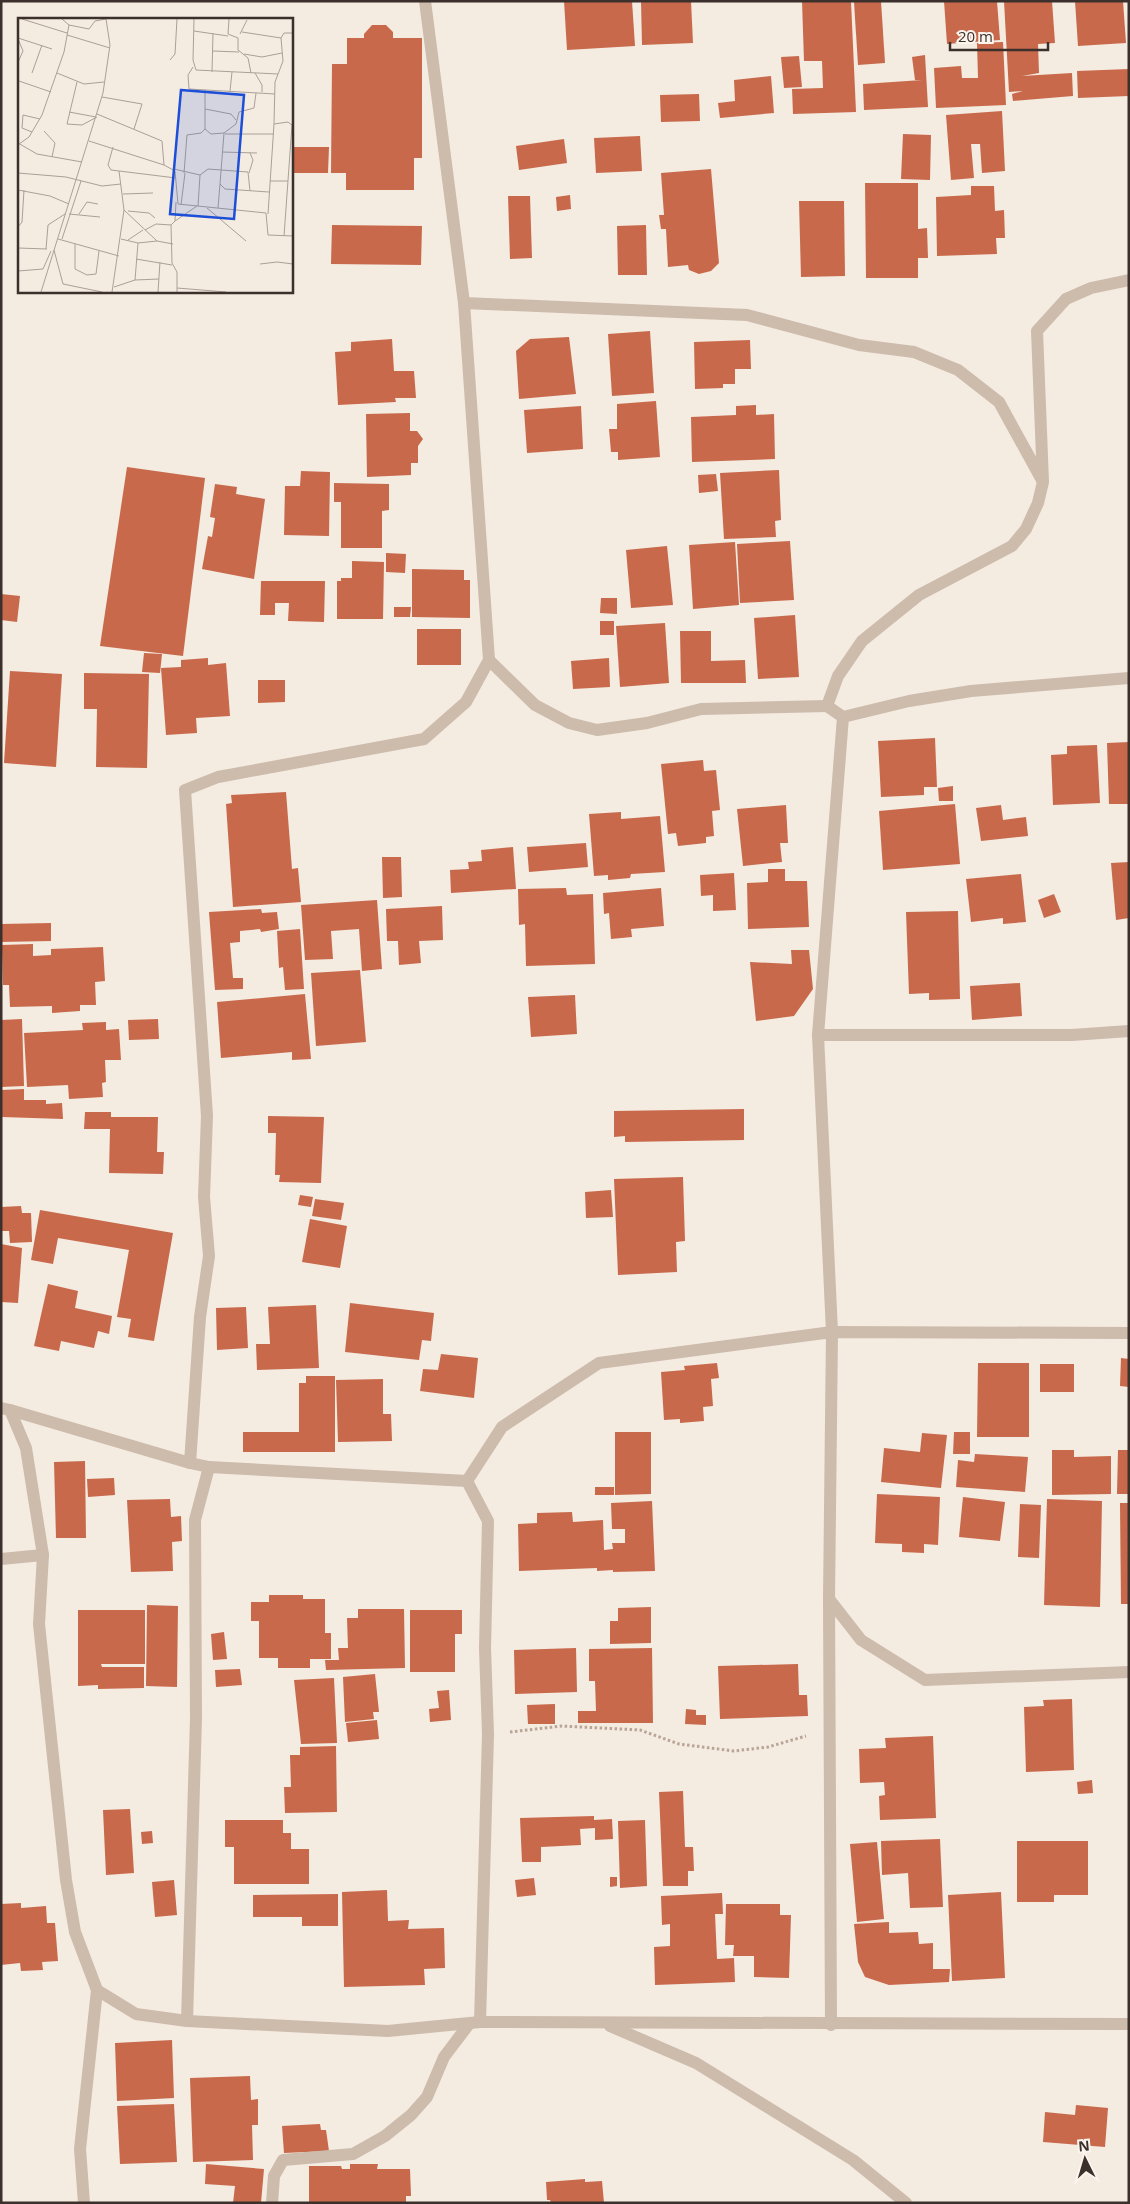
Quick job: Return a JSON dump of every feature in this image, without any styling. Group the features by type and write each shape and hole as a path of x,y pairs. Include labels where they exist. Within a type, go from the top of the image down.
{"street":[{"path":"190,1463 200,1317 209,1256 204,1197 207,1116 185,790 218,777 424,739 466,702 489,660 464,303 426,1"},
{"path":"827,706 838,676 862,641 919,595 1012,546 1026,529 1038,503 1043,482 1037,331 1066,299 1091,288 1129,280"},
{"path":"464,303 747,315 859,345 914,352 958,370 999,402 1043,482"},
{"path":"489,660 535,705 569,723 597,730 647,723 701,708 827,706 843,717 909,701 971,691 1129,678"},
{"path":"831,2025 829,1599 832,1332 830,1250 818,1035 843,717"},
{"path":"818,1035 1072,1035 1129,1031"},
{"path":"467,1481 502,1428 599,1363 832,1332 1129,1333"},
{"path":"6,1409 190,1463 209,1466 467,1481"},
{"path":"6,1409 26,1448 43,1556 39,1624 66,1880 75,1932 97,1990 80,2149 84,2203"},
{"path":"187,2021 196,1718 195,1520 209,1466"},
{"path":"272,2203 274,2176 283,2160 353,2154 385,2136 411,2115 427,2097 444,2057 475,2023 488,1734 485,1648 488,1521 467,1481"},
{"path":"1,1559 43,1556"},
{"path":"829,1599 862,1640 925,1680 1129,1672"},
{"path":"97,1990 136,2014 187,2021 388,2031 475,2023 1129,2024"},
{"path":"606,2024 696,2063 853,2160 906,2203"}],"path":[{"path":"488,1734 562,1726 640,1730 679,1744 734,1751 768,1747 804,1738 829,1711"}],"building":[{"path":"564,1 632,1 635,46 567,50"},
{"path":"641,1 691,1 693,43 642,45"},
{"path":"802,1 851,1 856,112 793,114 792,89 823,88 822,61 804,61"},
{"path":"881,1 885,63 858,65 854,2"},
{"path":"944,1 997,1 1000,40 947,44"},
{"path":"1004,1 1052,1 1055,43 1038,44 1039,73 1022,76 1072,73 1073,96 1013,101 1012,94 1023,91 1009,92"},
{"path":"1075,1 1123,1 1126,43 1078,46"},
{"path":"372,25 386,25 393,32 393,38 422,38 422,158 414,158 414,190 346,190 346,173 331,173 332,64 347,64 347,38 364,38 364,34"},
{"path":"1003,42 1006,105 936,108 934,68 961,66 962,78 978,78 977,43"},
{"path":"925,55 928,107 864,110 863,84 922,80 915,80 912,57"},
{"path":"799,56 802,87 784,88 781,57"},
{"path":"1129,69 1129,96 1078,98 1077,71"},
{"path":"771,76 774,113 720,118 718,103 735,101 734,80"},
{"path":"699,94 700,121 661,122 660,95"},
{"path":"1002,111 1005,171 982,173 980,144 971,144 974,178 951,180 946,115"},
{"path":"903,134 931,135 930,180 901,179"},
{"path":"640,136 642,171 596,173 594,138"},
{"path":"564,139 567,163 519,170 516,146"},
{"path":"292,147 329,147 328,173 292,173"},
{"path":"711,169 719,263 711,271 699,274 689,270 688,265 668,267 666,229 661,229 659,215 664,215 661,173"},
{"path":"865,183 918,183 918,229 927,228 928,258 918,258 918,278 866,278"},
{"path":"971,186 994,186 995,211 1004,210 1005,238 996,238 997,254 937,256 936,197 971,195"},
{"path":"570,195 571,209 557,211 556,197"},
{"path":"508,196 530,196 532,258 510,259"},
{"path":"799,201 844,201 845,276 801,277"},
{"path":"332,225 422,226 421,265 331,264"},
{"path":"646,225 647,275 618,275 617,226"},
{"path":"650,331 654,393 612,396 608,334"},
{"path":"569,337 576,394 519,399 516,351 530,339"},
{"path":"392,339 394,371 414,371 416,398 395,398 396,402 338,405 335,352 351,351 351,342"},
{"path":"750,340 751,369 735,369 735,384 723,384 723,388 695,389 694,342"},
{"path":"656,401 660,457 618,460 618,452 611,452 609,429 617,429 617,404"},
{"path":"756,405 756,415 774,414 775,459 692,462 691,417 736,415 736,406"},
{"path":"581,406 583,449 527,453 524,410"},
{"path":"410,413 410,431 417,431 423,439 418,446 418,463 411,463 411,475 367,477 366,414"},
{"path":"127,467 205,478 183,656 100,646"},
{"path":"779,470 781,520 775,521 776,537 724,539 720,473"},
{"path":"301,471 330,472 329,536 284,535 285,486 300,486"},
{"path":"716,474 718,491 699,493 698,475"},
{"path":"334,483 389,484 389,510 382,511 382,548 341,548 341,502 334,502"},
{"path":"215,484 237,487 236,494 265,499 254,579 202,569 208,536 212,537 215,518 210,517"},
{"path":"790,541 794,600 740,603 737,544"},
{"path":"735,542 739,605 693,609 689,545"},
{"path":"667,546 673,605 631,608 626,550"},
{"path":"386,553 406,554 405,573 386,572"},
{"path":"352,561 384,562 383,619 337,619 337,581 341,581 341,578 352,578"},
{"path":"412,569 464,570 464,580 470,580 470,618 412,617"},
{"path":"261,581 325,581 324,622 288,621 289,603 275,603 275,615 260,615"},
{"path":"1,594 20,596 17,622 1,620"},
{"path":"601,598 617,598 617,614 600,613"},
{"path":"394,607 411,607 410,617 394,617"},
{"path":"795,615 799,677 758,679 754,618"},
{"path":"600,621 614,621 614,635 600,635"},
{"path":"665,623 669,683 620,687 616,626"},
{"path":"417,629 461,629 461,665 417,665"},
{"path":"680,631 711,631 711,661 745,660 746,683 681,683"},
{"path":"144,653 162,654 160,673 142,672"},
{"path":"208,658 208,665 226,663 230,716 196,718 197,733 166,735 161,668 181,667 181,660"},
{"path":"609,658 610,687 573,689 571,661"},
{"path":"10,671 62,674 56,767 4,763"},
{"path":"84,673 149,674 147,768 96,767 97,709 84,709"},
{"path":"258,680 285,680 285,702 258,703"},
{"path":"935,738 937,787 924,787 924,795 881,797 878,741"},
{"path":"1129,742 1129,804 1109,804 1107,743"},
{"path":"1097,745 1100,803 1053,805 1051,755 1067,754 1067,746"},
{"path":"703,760 704,771 716,770 720,810 712,811 714,836 706,837 706,843 678,846 676,833 668,834 661,764"},
{"path":"953,786 953,801 939,801 938,788"},
{"path":"286,792 292,869 298,868 301,902 233,907 226,804 232,803 231,795"},
{"path":"955,804 960,864 883,870 879,811"},
{"path":"786,805 788,843 780,843 782,862 743,866 737,809"},
{"path":"1001,805 1003,820 1026,817 1028,836 981,841 976,808"},
{"path":"621,812 621,819 660,816 665,872 631,874 630,878 608,880 608,875 594,876 589,814"},
{"path":"586,843 588,867 529,872 527,847"},
{"path":"513,847 516,889 451,893 450,870 469,869 468,862 482,861 481,850"},
{"path":"382,857 401,857 402,897 383,898"},
{"path":"1129,862 1129,918 1116,920 1111,863"},
{"path":"768,869 785,869 785,881 807,881 809,927 748,929 747,883 768,882"},
{"path":"734,873 736,910 713,911 713,895 701,896 700,875"},
{"path":"1021,874 1026,922 1003,924 1003,918 971,922 966,879"},
{"path":"566,888 567,895 593,894 595,964 526,966 525,924 519,925 518,889"},
{"path":"661,888 664,926 631,929 632,937 611,939 609,913 604,914 603,893"},
{"path":"1054,894 1061,912 1044,918 1038,900"},
{"path":"377,900 382,969 362,971 359,929 331,931 333,959 305,960 301,905"},
{"path":"442,906 443,940 419,941 421,963 399,965 398,941 387,941 386,909"},
{"path":"261,909 262,913 277,912 279,929 261,932 260,929 240,931 240,942 230,943 233,978 243,978 243,989 215,990 209,912"},
{"path":"958,911 960,999 929,1000 929,993 909,994 906,912"},
{"path":"51,923 51,941 1,942 1,924"},
{"path":"300,929 304,989 285,990 283,967 279,968 277,931"},
{"path":"33,944 33,956 51,955 51,949 103,947 105,981 95,982 96,1005 80,1005 80,1011 52,1013 52,1006 10,1007 9,985 3,985 2,945"},
{"path":"791,950 809,950 813,989 794,1016 756,1021 750,962 792,964"},
{"path":"360,970 366,1042 316,1046 311,973"},
{"path":"1020,983 1022,1016 972,1020 970,986"},
{"path":"305,994 311,1059 292,1060 292,1052 221,1058 217,1002"},
{"path":"575,995 577,1034 531,1037 528,997"},
{"path":"22,1019 24,1086 1,1087 1,1020"},
{"path":"158,1019 159,1039 129,1040 128,1020"},
{"path":"106,1022 106,1030 119,1029 121,1060 105,1060 106,1082 102,1083 103,1097 69,1099 68,1085 27,1087 24,1033 83,1030 82,1023"},
{"path":"24,1089 24,1100 46,1100 46,1104 62,1103 63,1119 2,1117 1,1090"},
{"path":"744,1109 744,1140 625,1142 625,1136 614,1137 614,1111"},
{"path":"85,1112 111,1112 111,1117 158,1117 157,1152 164,1152 163,1174 109,1173 110,1129 84,1129"},
{"path":"268,1116 324,1117 321,1183 279,1182 280,1175 275,1175 276,1133 268,1133"},
{"path":"683,1177 685,1241 676,1242 677,1272 618,1275 614,1179"},
{"path":"611,1190 613,1217 586,1218 585,1192"},
{"path":"300,1195 313,1197 311,1207 298,1205"},
{"path":"315,1199 344,1203 341,1220 312,1216"},
{"path":"21,1206 22,1213 31,1213 32,1242 10,1243 9,1231 1,1231 1,1207"},
{"path":"40,1210 173,1233 154,1341 128,1337 131,1319 117,1317 129,1250 58,1238 53,1264 31,1260"},
{"path":"310,1219 347,1226 340,1268 302,1262"},
{"path":"1,1244 22,1248 18,1303 1,1302"},
{"path":"48,1284 78,1291 75,1308 112,1316 109,1334 98,1331 94,1348 61,1341 59,1351 34,1346"},
{"path":"350,1303 434,1313 431,1341 422,1340 419,1360 345,1352"},
{"path":"316,1305 319,1368 257,1370 256,1344 270,1344 268,1307"},
{"path":"246,1307 248,1348 217,1350 216,1308"},
{"path":"441,1354 478,1358 474,1398 420,1391 423,1369 438,1370"},
{"path":"1121,1358 1129,1359 1129,1387 1120,1386"},
{"path":"717,1363 719,1378 711,1379 713,1406 703,1407 704,1421 680,1423 680,1419 664,1420 661,1372 685,1370 684,1366"},
{"path":"978,1363 1029,1363 1029,1437 977,1437"},
{"path":"1040,1364 1074,1364 1074,1392 1040,1392"},
{"path":"306,1376 335,1376 335,1452 243,1452 243,1432 299,1432 299,1383 306,1383"},
{"path":"383,1379 383,1414 391,1414 392,1441 338,1442 336,1380"},
{"path":"615,1432 651,1432 651,1494 615,1495"},
{"path":"954,1432 970,1432 970,1454 953,1454"},
{"path":"922,1433 947,1435 941,1488 881,1482 884,1448 920,1452"},
{"path":"1052,1450 1074,1450 1074,1457 1111,1456 1111,1494 1052,1495"},
{"path":"1118,1450 1129,1450 1129,1494 1117,1494"},
{"path":"975,1454 1028,1457 1025,1492 956,1487 958,1460 974,1462"},
{"path":"85,1461 86,1538 56,1538 54,1462"},
{"path":"114,1478 115,1495 88,1497 87,1479"},
{"path":"595,1487 614,1487 614,1495 595,1495"},
{"path":"877,1494 940,1497 938,1545 924,1544 924,1553 902,1552 902,1544 875,1543"},
{"path":"963,1497 1005,1502 1000,1541 959,1537"},
{"path":"170,1499 171,1517 181,1516 182,1541 172,1542 173,1571 131,1572 127,1500"},
{"path":"1047,1499 1102,1501 1100,1607 1044,1605"},
{"path":"652,1501 655,1571 613,1572 613,1570 597,1571 597,1568 519,1571 518,1524 537,1523 537,1513 572,1512 573,1522 603,1520 604,1550 613,1549 612,1543 625,1543 625,1529 612,1529 611,1503"},
{"path":"1120,1503 1129,1503 1129,1604 1121,1604"},
{"path":"1020,1504 1041,1505 1039,1558 1018,1557"},
{"path":"269,1595 303,1595 303,1599 325,1599 325,1633 331,1633 331,1659 310,1659 310,1668 278,1668 278,1658 259,1658 259,1621 251,1621 251,1602 269,1602"},
{"path":"147,1605 178,1606 177,1687 146,1686"},
{"path":"651,1607 651,1643 610,1644 610,1621 618,1621 618,1608"},
{"path":"358,1609 404,1609 405,1668 326,1670 325,1660 339,1660 338,1648 348,1648 347,1618 358,1618"},
{"path":"78,1610 145,1610 145,1664 101,1664 102,1667 144,1667 144,1688 98,1689 98,1685 78,1686"},
{"path":"410,1610 462,1610 462,1634 455,1634 455,1672 410,1672"},
{"path":"224,1632 227,1659 213,1660 211,1634"},
{"path":"576,1648 577,1692 515,1694 514,1650"},
{"path":"652,1648 653,1723 578,1723 578,1711 596,1711 595,1681 589,1681 589,1649"},
{"path":"798,1664 799,1695 807,1695 808,1716 720,1719 718,1666"},
{"path":"240,1669 242,1685 216,1687 215,1670"},
{"path":"375,1674 379,1712 373,1712 374,1719 345,1722 343,1677"},
{"path":"334,1678 337,1743 301,1744 294,1680"},
{"path":"449,1690 451,1720 430,1722 429,1709 439,1708 437,1691"},
{"path":"1072,1699 1074,1770 1026,1772 1024,1707 1044,1706 1043,1700"},
{"path":"555,1704 555,1724 528,1724 527,1705"},
{"path":"686,1709 696,1710 696,1715 706,1715 706,1725 685,1724"},
{"path":"377,1720 379,1739 348,1742 346,1723"},
{"path":"933,1736 936,1818 880,1820 879,1796 885,1795 884,1782 860,1783 859,1749 886,1748 885,1738"},
{"path":"336,1746 337,1812 285,1813 284,1787 291,1787 290,1755 300,1755 300,1747"},
{"path":"1092,1780 1093,1793 1078,1794 1077,1782"},
{"path":"683,1791 685,1847 693,1847 694,1871 688,1871 688,1886 663,1886 659,1792"},
{"path":"130,1809 134,1873 106,1875 103,1810"},
{"path":"594,1816 594,1820 612,1819 613,1839 595,1840 595,1828 580,1829 581,1845 541,1847 541,1862 522,1862 520,1818"},
{"path":"225,1820 283,1820 283,1833 291,1833 291,1849 309,1849 309,1884 234,1884 234,1847 225,1847"},
{"path":"645,1820 647,1886 620,1888 618,1821"},
{"path":"152,1831 153,1843 142,1844 141,1832"},
{"path":"940,1839 943,1907 910,1908 908,1873 882,1875 881,1841"},
{"path":"1017,1841 1088,1841 1088,1895 1054,1895 1054,1902 1017,1902"},
{"path":"877,1842 884,1919 857,1922 850,1844"},
{"path":"610,1877 617,1877 617,1886 610,1887"},
{"path":"534,1878 536,1895 517,1897 515,1880"},
{"path":"174,1880 177,1915 155,1917 152,1882"},
{"path":"387,1890 388,1921 409,1920 408,1929 444,1928 445,1968 424,1969 425,1985 344,1987 342,1892"},
{"path":"1001,1892 1005,1978 952,1981 948,1895"},
{"path":"722,1893 723,1914 715,1914 717,1959 734,1958 735,1982 655,1985 654,1947 670,1946 670,1924 662,1925 661,1896"},
{"path":"338,1894 338,1926 302,1926 302,1917 253,1917 253,1895"},
{"path":"21,1903 21,1908 46,1906 47,1923 55,1923 58,1961 42,1962 43,1970 21,1971 20,1963 1,1965 1,1904"},
{"path":"726,1904 780,1904 780,1915 791,1915 789,1978 754,1977 754,1956 733,1956 734,1945 725,1945"},
{"path":"889,1922 889,1933 918,1932 919,1944 933,1943 933,1969 950,1969 949,1982 889,1985 865,1977 858,1962 854,1924"},
{"path":"172,2040 174,2098 117,2101 115,2043"},
{"path":"250,2076 251,2100 258,2099 258,2125 252,2125 253,2160 193,2162 190,2078"},
{"path":"174,2104 177,2162 120,2164 117,2106"},
{"path":"1076,2105 1108,2108 1105,2147 1043,2142 1045,2112 1075,2115"},
{"path":"320,2124 321,2130 326,2130 329,2151 284,2153 282,2126"},
{"path":"206,2164 264,2169 261,2203 233,2203 235,2186 205,2184"},
{"path":"350,2164 378,2164 377,2169 410,2169 411,2196 406,2196 406,2203 309,2203 309,2166 341,2166 342,2169 350,2169"},
{"path":"585,2179 585,2182 602,2181 604,2203 551,2203 550,2200 547,2200 546,2182"}]}
